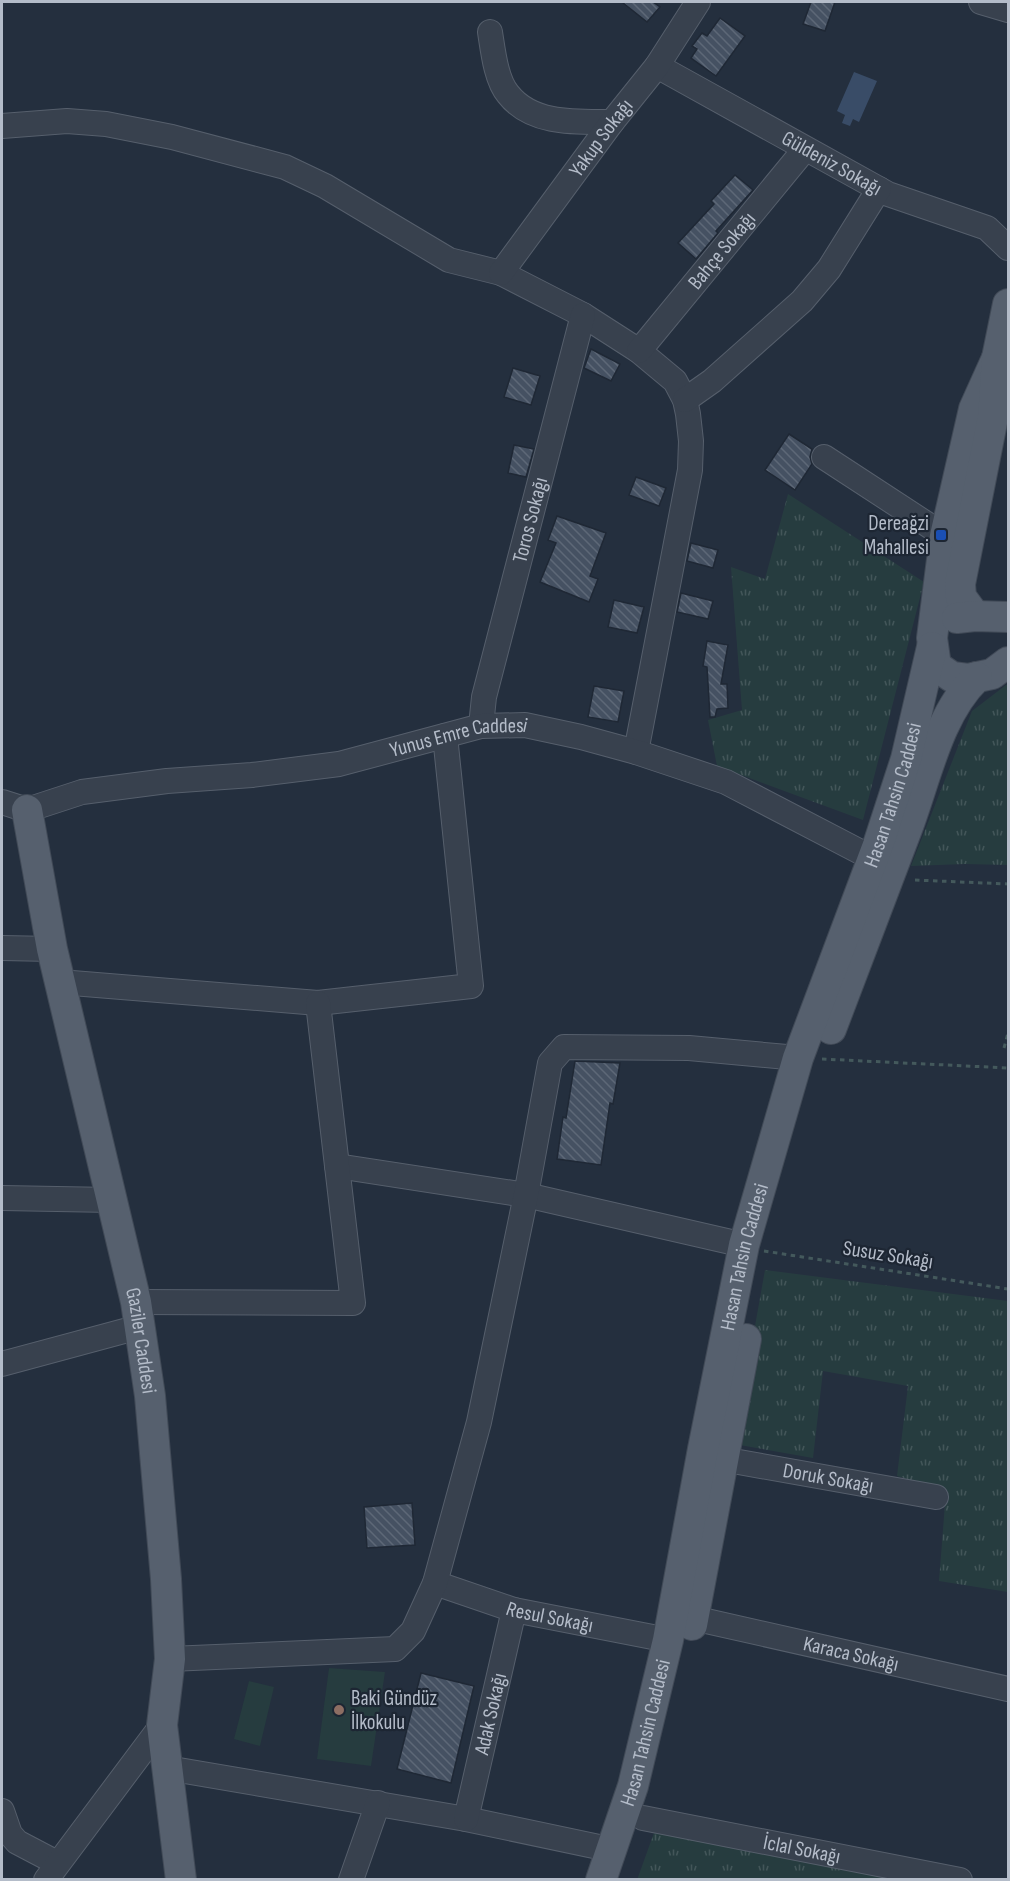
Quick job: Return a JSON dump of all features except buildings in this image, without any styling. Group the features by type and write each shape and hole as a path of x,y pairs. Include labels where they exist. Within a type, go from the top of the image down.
{"main road":[{"path":"975,616 961,597 960,584 993,417 997,358 1008,304"},
{"name":"Hasan Tahsin Caddesi","path":"602,1880 633,1786 668,1640 703,1449 754,1248 809,1058 906,759 932,642 945,536 974,409 997,358"},
{"path":"997,670 968,679 952,677 936,666 932,642 940,625 949,619 975,616 1008,618"},
{"name":"Hasan Tahsin Caddesi","path":"809,1058 908,828 942,730 962,693 997,670"},
{"name":"Gaziler Caddesi","path":"14,806 52,949 138,1315 150,1396 166,1579 170,1659 162,1725 180,1880"},
{"name":"Hasan Tahsin Caddesi","path":"622,1880 644,1818 693,1618 722,1459 754,1248"}],"street":[{"name":"Yakup Sokağı","path":"501,273 612,122 657,66 698,2"},
{"path":"981,2 1008,10"},
{"path":"490,32 496,66 507,94 524,108 556,121 612,122"},
{"name":"Güldeniz Sokağı","path":"657,66 888,194 987,228 1008,248"},
{"path":"2,126 67,122 106,124 172,137 285,167 326,186 449,260 501,273 583,315 639,351 675,381 685,400 688,414 691,441 687,488 636,752"},
{"name":"Bahçe Sokağı","path":"639,351 805,149"},
{"path":"685,400 712,381 802,301 829,269 879,189"},
{"name":"Toros Sokağı","path":"482,726 484,697 583,315"},
{"path":"824,457 945,536"},
{"name":"Yunus Emre Caddesi","path":"14,806 82,792 167,781 252,775 339,764 482,726 525,725 636,752 726,782 872,858"},
{"path":"60,982 318,1003 471,986 445,736"},
{"path":"2,948 52,949"},
{"path":"2,1364 138,1315 353,1303 318,1003"},
{"path":"170,1659 395,1649 413,1631 435,1583 479,1422 526,1196 550,1063 564,1047 689,1048 809,1058"},
{"path":"336,1166 526,1196 754,1248"},
{"path":"2,1198 112,1200"},
{"name":"Doruk Sokağı","path":"722,1459 936,1497"},
{"name":"Resul Sokağı","path":"435,1583 514,1610 668,1640"},
{"name":"Adak Sokağı","path":"466,1819 514,1610"},
{"name":"Karaca Sokağı","path":"693,1618 1008,1689"},
{"path":"2,1811 10,1834 16,1842 51,1871 162,1725"},
{"path":"167,1768 466,1819 613,1850"},
{"path":"351,1880 378,1803"},
{"name":"İclal Sokağı","path":"644,1818 960,1880"}],"path":[{"path":"915,880 1008,884"},
{"path":"1004,1048 1008,1033"},
{"path":"809,1058 1008,1068"},
{"name":"Susuz Sokağı","path":"754,1248 1008,1289"}],"green space":[{"path":"788,494 924,582 863,820 717,766 708,720 742,710 731,567 765,579"},
{"path":"1008,685 1008,865 911,866 972,711"},
{"path":"765,1270 1008,1301 1008,1592 939,1581 946,1491 897,1476 908,1386 823,1371 813,1458 734,1444"},
{"path":"329,1668 385,1672 371,1766 317,1759"},
{"path":"249,1681 274,1687 260,1746 234,1739"},
{"path":"655,1830 925,1880 637,1880"}],"water":[{"path":"854,72 877,81 859,122 853,119 850,126 842,123 845,115 837,111"}],"place":[{"name":"Dereağzi Mahallesi","path":"941,535"},
{"name":"Baki Gündüz İlkokulu","path":"339,1710"}]}
